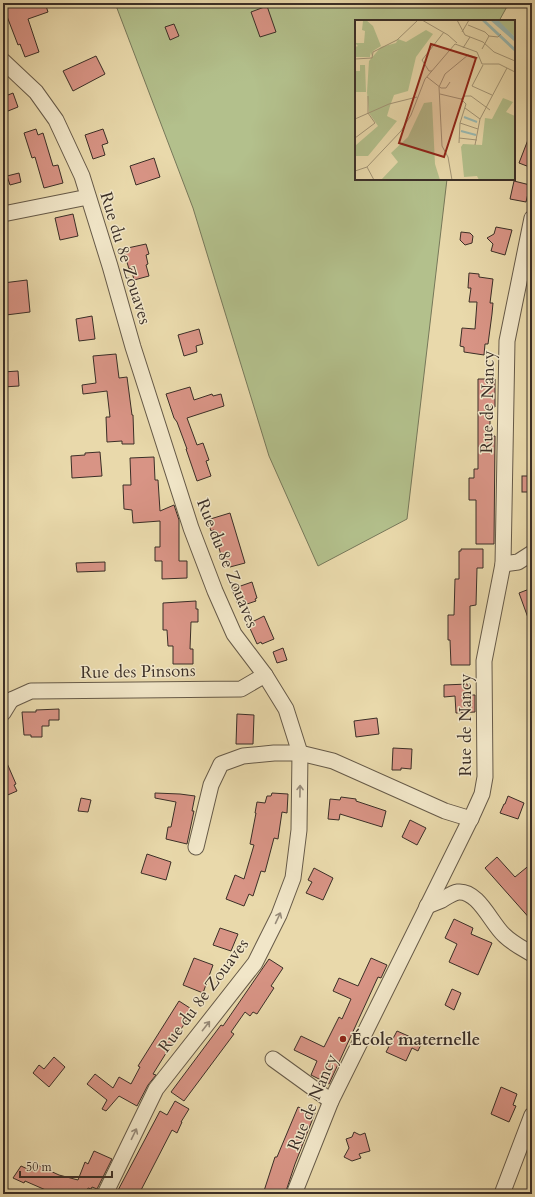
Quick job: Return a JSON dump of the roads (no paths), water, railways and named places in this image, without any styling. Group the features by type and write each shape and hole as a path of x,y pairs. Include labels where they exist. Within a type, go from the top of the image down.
{"street":[{"name":"Rue du 8e Zouaves","path":"3,61 36,92 56,120 82,176 133,346 191,528 215,591 234,634 265,675 286,709 300,757 299,830 293,878 279,915 255,963 156,1089 105,1194"},
{"path":"3,214 88,197"},
{"name":"Rue de Nancy","path":"294,1194 331,1101 463,836 482,794 485,777 484,661 503,564 507,341 532,218"},
{"path":"503,564 518,562 532,553"},
{"name":"Rue des Pinsons","path":"6,704 31,691 241,689 265,675"},
{"path":"196,847 211,785 221,764 243,756 274,753 333,762 412,795 445,811 471,819"},
{"path":"445,811 463,836"},
{"path":"427,906 458,892 470,895 479,903 496,927 504,935 532,954"},
{"path":"273,1059 331,1101"},
{"path":"502,1194 532,1115"}],"place":[{"name":"École maternelle","path":"343,1039"}]}
